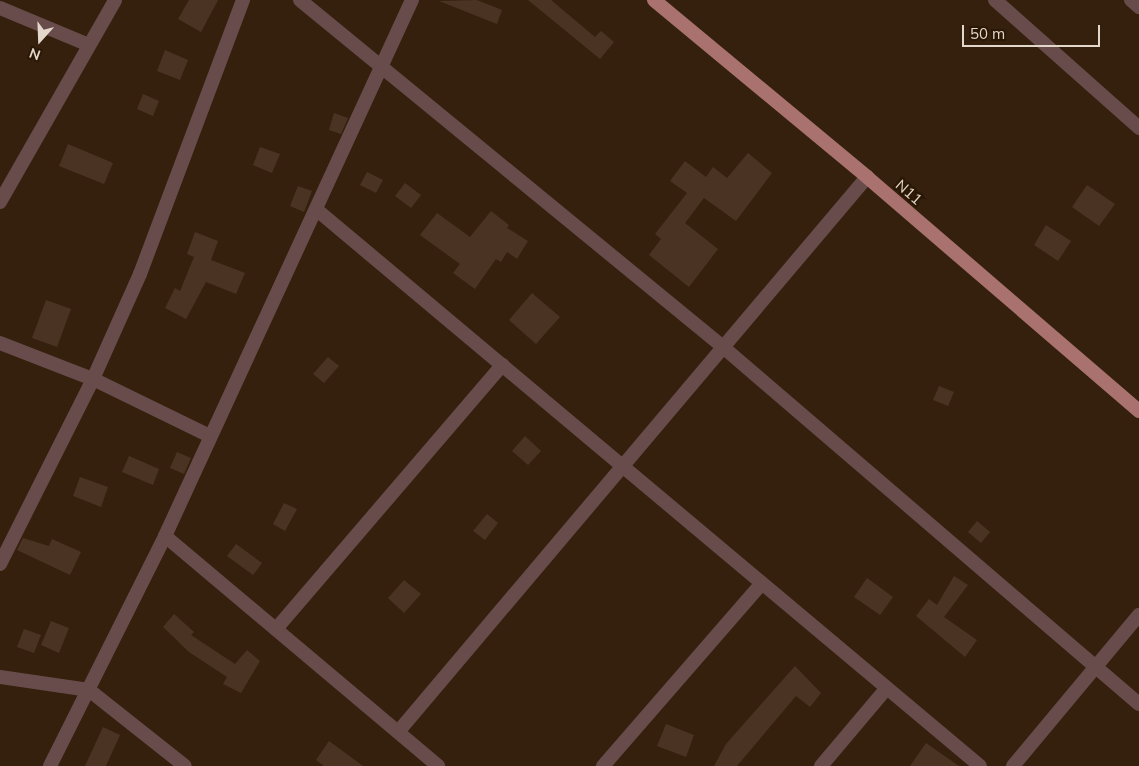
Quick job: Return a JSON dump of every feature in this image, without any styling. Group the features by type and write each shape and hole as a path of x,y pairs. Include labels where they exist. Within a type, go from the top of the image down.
{"main road":[{"name":"N11","path":"662,3 1138,410"}],"street":[{"path":"0,202 5,179 115,0"},
{"path":"0,564 93,379 140,274 243,0"},
{"path":"300,0 723,346 1139,704"},
{"path":"50,766 165,536 317,210 380,65 412,0"},
{"path":"995,0 1139,128"},
{"path":"1131,0 1139,7"},
{"path":"0,8 89,45"},
{"path":"398,732 867,177"},
{"path":"317,210 980,766"},
{"path":"0,343 93,379 210,436"},
{"path":"276,629 502,365"},
{"path":"165,536 438,766"},
{"path":"603,766 761,584"},
{"path":"1013,766 1139,615"},
{"path":"0,677 89,690 185,766"},
{"path":"821,766 888,688"}],"building":[{"path":"189,0 218,0 201,32 178,19"},
{"path":"477,0 502,10 497,24 439,1"},
{"path":"528,0 551,0 595,37 601,31 614,42 600,59"},
{"path":"165,50 188,60 180,80 157,71"},
{"path":"143,94 159,101 153,116 137,109"},
{"path":"334,113 348,118 341,134 329,130"},
{"path":"68,144 113,163 104,184 59,166"},
{"path":"260,147 280,154 272,173 253,165"},
{"path":"748,153 772,173 736,221 704,198 685,223 718,249 689,287 649,255 661,239 655,234 687,193 670,181 685,161 706,177 713,167 727,178"},
{"path":"367,172 383,180 376,193 360,185"},
{"path":"405,183 421,195 411,208 395,196"},
{"path":"1087,185 1115,204 1099,226 1072,207"},
{"path":"298,186 312,191 304,212 290,206"},
{"path":"491,211 509,225 507,228 528,241 517,259 507,252 501,262 496,259 475,289 453,273 460,264 420,235 437,213 470,237"},
{"path":"1046,225 1071,241 1058,261 1034,245"},
{"path":"195,232 218,241 211,260 245,273 236,294 206,282 186,319 165,308 175,288 180,291 194,257 187,254"},
{"path":"532,293 560,317 536,344 509,320"},
{"path":"46,300 71,309 57,347 32,338"},
{"path":"328,357 339,366 324,383 313,374"},
{"path":"939,386 954,392 948,406 933,400"},
{"path":"525,436 541,451 528,465 512,451"},
{"path":"177,452 191,458 184,474 170,468"},
{"path":"129,456 159,469 153,485 122,472"},
{"path":"80,477 108,487 101,507 73,496"},
{"path":"284,503 297,509 285,531 273,524"},
{"path":"487,514 498,523 485,540 473,531"},
{"path":"977,521 990,532 981,543 968,532"},
{"path":"23,538 49,546 52,539 81,552 70,575 17,550"},
{"path":"236,544 262,563 253,575 227,556"},
{"path":"954,576 968,585 944,617 977,640 965,657 916,616 929,599 937,605"},
{"path":"867,578 893,597 880,615 854,597"},
{"path":"404,580 421,594 404,613 388,598"},
{"path":"174,614 194,632 191,635 235,664 247,650 260,661 241,693 223,684 227,677 189,652 163,627"},
{"path":"51,621 69,628 59,653 41,645"},
{"path":"24,629 41,635 34,653 17,647"},
{"path":"795,666 821,693 810,707 796,696 737,766 714,766 726,744"},
{"path":"666,724 694,735 686,757 657,746"},
{"path":"103,727 120,735 106,766 85,766"},
{"path":"329,741 363,766 324,766 316,760"},
{"path":"926,743 959,766 910,766"}]}
